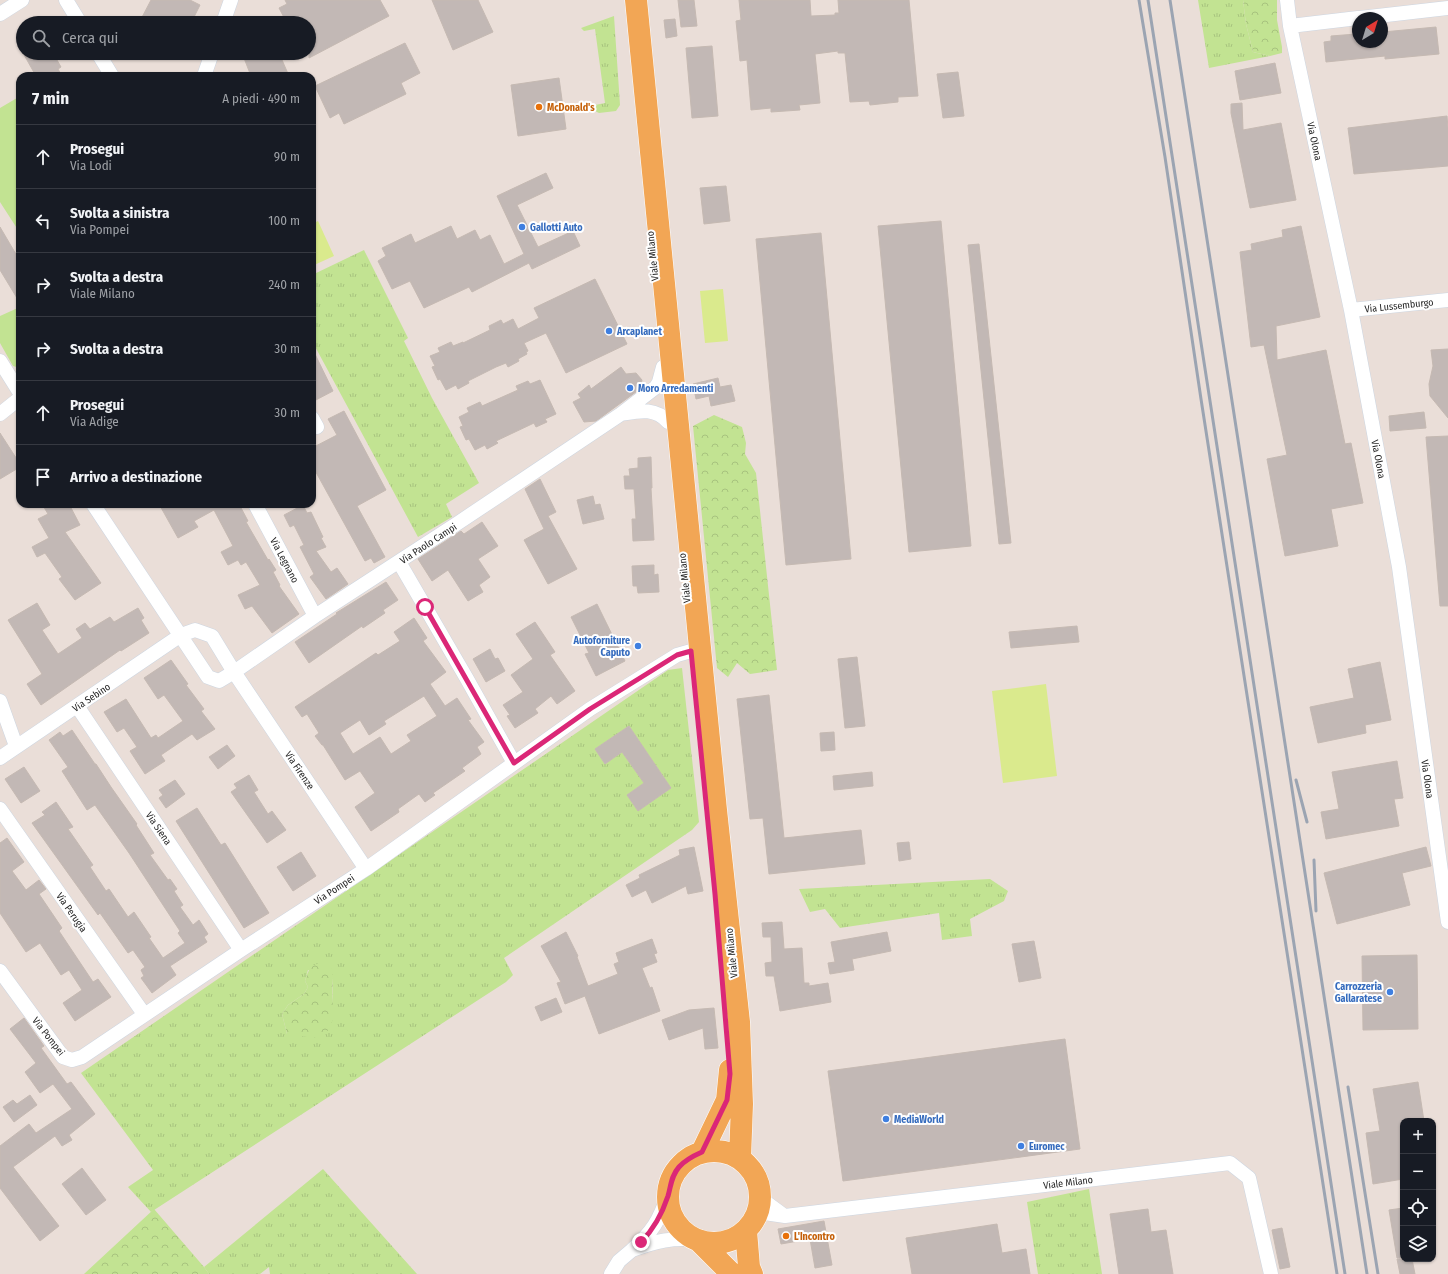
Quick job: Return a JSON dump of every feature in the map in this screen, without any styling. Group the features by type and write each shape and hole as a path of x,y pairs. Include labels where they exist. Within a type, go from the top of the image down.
{"main road":[{"name":"Viale Milano","path":"623,0 632,64 663,367 715,894 730,1074 727,1100 702,1152"},
{"name":"Viale Milano","path":"636,0 715,802 739,1022 742,1104 740,1158"},
{"path":"698,1240 723,1242 736,1238 746,1231 759,1205 758,1183 751,1169 740,1158 715,1150 702,1152 689,1158 678,1168 671,1180 668,1195 670,1209 676,1222 686,1233 698,1240 732,1274"},
{"path":"746,1231 749,1266 752,1274"}],"street":[{"path":"0,14 22,0"},
{"path":"66,0 76,16"},
{"path":"226,16 232,0"},
{"name":"Via Olona","path":"1287,0 1290,26 1351,310 1399,567 1448,922"},
{"path":"1388,15 1448,8"},
{"path":"1290,26 1352,19"},
{"path":"102,60 110,72"},
{"path":"205,72 210,60"},
{"name":"Via Lussemburgo","path":"1351,310 1448,300"},
{"path":"0,361 16,387"},
{"name":"Via Paolo Campi","path":"234,672 314,616 399,562 621,414 656,386 659,382 663,367"},
{"path":"0,414 16,401"},
{"name":"Via Paolo Campi","path":"621,414 650,411 661,415 668,422"},
{"path":"97,508 208,677 219,681 234,672"},
{"name":"Via Legnano","path":"257,508 314,616"},
{"path":"399,562 514,763"},
{"name":"Via Firenze","path":"181,635 195,630 212,636 234,672 366,869"},
{"name":"Via Sebino","path":"0,758 181,635"},
{"name":"Via Pompei","path":"0,971 63,1057 72,1060 82,1057 144,1014 366,869 590,709 677,655 691,651"},
{"path":"0,701 16,746"},
{"name":"Via Siena","path":"77,706 241,950"},
{"name":"Via Perugia","path":"0,809 144,1014"},
{"name":"Viale Milano","path":"759,1205 785,1216 1230,1163 1249,1178 1271,1274"},
{"path":"611,1274 620,1261 651,1232 668,1195"},
{"path":"632,1250 664,1240 680,1238 698,1240"}],"green space":[{"path":"1198,0 1243,0 1246,24 1253,52 1270,56 1209,68"},
{"path":"1243,0 1277,0 1277,20 1282,53 1270,56 1253,52 1246,24"},
{"path":"614,16 620,105 616,111 599,113 595,111 595,105 605,103 595,29 584,31 581,28"},
{"path":"16,99 16,227 0,202 0,108"},
{"path":"318,221 334,256 316,264 316,222"},
{"path":"364,250 408,338 404,341 432,398 479,483 446,504 452,517 418,537 316,348 316,273"},
{"path":"723,289 728,341 705,343 700,291"},
{"path":"16,309 16,367 13,366 0,343 0,316"},
{"path":"714,415 742,427 746,443 745,454 756,473 777,670 750,674 737,663 728,677 717,668 693,426"},
{"path":"682,668 699,822 692,830 504,958 513,975 506,982 151,1212 128,1187 153,1170 81,1073 668,670","holes":["629,726 671,788 638,811 627,795 644,783 622,752 605,764 595,749","308,970 333,978 332,1005 291,1034 287,1034 282,1014 288,1005 304,994 308,987 305,981"]},
{"path":"1046,684 1057,776 1003,783 992,691"},
{"path":"990,879 1008,891 1004,901 970,919 972,936 942,940 939,913 840,928 825,909 810,912 799,889"},
{"path":"323,962 331,968 333,978 332,997 334,1016 329,1030 314,1038 287,1034 282,1014 288,1005 304,994 308,987 305,981 311,968"},
{"path":"323,1169 417,1274 270,1274 269,1267 260,1274 209,1274 204,1267"},
{"path":"1089,1189 1102,1274 1038,1274 1027,1202"},
{"path":"154,1209 209,1274 84,1274"}],"building":[{"path":"151,0 190,0 200,5 194,16 143,16"},
{"path":"285,0 380,0 389,16 316,54 316,16 283,16 279,8 287,4"},
{"path":"432,0 478,0 493,32 453,50"},
{"path":"678,0 694,0 697,26 681,27"},
{"path":"739,0 810,0 811,16 835,15 835,13 839,13 838,0 909,0 918,96 898,97 898,102 870,105 869,101 850,102 845,53 838,53 838,51 815,54 820,103 799,105 800,110 771,112 771,108 751,110 747,60 740,61 736,21 741,20"},
{"path":"675,19 677,36 666,38 664,20"},
{"path":"1436,27 1439,54 1385,59 1385,56 1326,62 1324,42 1331,41 1331,36 1352,34 1352,48 1388,48 1388,32"},
{"path":"405,43 420,73 401,83 406,94 344,124 339,113 330,118 316,86"},
{"path":"712,46 718,116 692,118 686,48"},
{"path":"27,60 57,60 61,67 58,69 60,72 34,72"},
{"path":"245,60 282,60 287,72 249,72"},
{"path":"1275,63 1281,93 1240,100 1235,71"},
{"path":"958,72 964,116 943,118 937,74"},
{"name":"McDonald's","path":"559,78 566,129 518,136 511,85"},
{"path":"1242,103 1243,130 1281,123 1296,200 1250,208 1231,113 1231,104"},
{"path":"1447,116 1448,166 1354,174 1348,128"},
{"path":"546,173 553,188 517,205 538,247 573,231 580,246 532,269 529,263 472,292 469,287 424,308 410,281 392,289 378,261 386,256 382,248 411,234 415,243 451,226 457,239 475,230 480,240 490,235 504,264 524,254 497,196"},
{"path":"726,186 730,221 704,224 700,188"},
{"path":"941,221 971,546 909,552 878,226"},
{"path":"1301,226 1320,317 1276,326 1277,360 1326,350 1345,444 1351,443 1363,503 1331,509 1338,546 1285,556 1267,459 1287,455 1264,345 1251,347 1240,252 1252,250 1251,244 1283,237 1282,230"},
{"path":"0,227 16,254 16,296 0,270"},
{"path":"821,233 851,559 786,565 756,239"},
{"path":"979,244 1011,543 999,544 968,245"},
{"path":"595,279 627,344 566,373 546,333 524,343 528,351 526,352 527,354 518,359 519,361 508,367 506,363 496,367 468,381 469,383 458,389 456,385 446,390 440,379 438,380 432,367 435,366 430,356 440,352 438,348 451,342 453,346 463,343 490,330 489,326 501,320 503,324 513,319 518,329 539,318 534,308"},
{"path":"1448,349 1448,418 1430,396 1429,384 1433,366 1431,350"},
{"path":"316,356 333,391 316,400"},
{"path":"621,367 626,374 636,373 642,380 640,389 596,421 584,422 573,402 581,398 578,394 589,385 591,389"},
{"path":"718,378 720,387 731,385 735,401 711,406 709,396 696,399 693,384"},
{"path":"540,380 556,414 545,419 547,422 536,427 534,423 496,441 498,443 487,449 485,445 475,450 469,439 466,440 460,427 463,426 459,417 469,412 467,408 480,402 482,406 518,390 516,386 528,381 530,384"},
{"path":"344,411 386,490 357,506 385,557 374,563 371,558 365,561 316,472 316,446 337,435 328,419"},
{"path":"1424,412 1426,428 1390,431 1389,416"},
{"path":"0,433 16,458 16,469 0,479"},
{"path":"1448,436 1448,606 1440,606 1426,437"},
{"path":"651,457 654,540 633,541 632,519 636,519 634,489 625,489 624,476 630,476 629,469 638,468 638,458"},
{"path":"540,479 556,512 548,516 577,569 548,584 524,540 544,529 525,489"},
{"path":"593,496 595,505 600,504 604,519 583,524 577,500"},
{"path":"44,508 71,508 80,525 65,532 101,583 75,600 59,579 62,577 45,553 37,557 32,547 49,538 38,519 48,514"},
{"path":"161,508 241,508 248,521 246,522 268,560 269,559 276,570 273,572 280,585 279,586 299,614 272,633 252,606 245,609 238,595 260,585 246,562 241,565 238,560 228,565 221,552 233,546 214,510 194,521 198,527 178,538"},
{"path":"297,508 304,508 307,513 311,512 326,547 316,551 331,572 337,568 348,584 326,599 310,577 314,574 300,547 304,545 294,525 290,527 284,515"},
{"path":"482,522 498,546 478,559 490,577 479,585 483,592 468,601 448,570 432,581 418,559 461,531 464,534"},
{"path":"654,565 654,575 658,574 659,592 638,593 637,586 633,586 632,566"},
{"path":"386,582 398,600 383,610 385,613 363,628 362,626 309,663 295,642 337,614 336,613"},
{"path":"37,603 50,625 42,630 58,654 82,638 76,629 85,623 90,629 110,617 114,622 138,608 144,618 141,620 149,633 121,651 120,650 41,705 27,684 42,674 8,620"},
{"path":"597,604 625,661 596,676 585,654 589,653 571,617"},
{"path":"414,618 427,638 423,641 446,672 430,684 445,706 457,698 471,719 468,720 484,742 477,747 481,754 462,768 465,771 433,793 435,795 425,802 419,794 398,809 399,812 371,831 355,807 375,793 360,771 345,780 323,745 315,736 319,733 307,714 302,717 295,707 376,653 378,655 400,641 394,632","holes":["424,696 437,716 407,735 411,741 391,754 380,737 353,754 340,733 360,720 369,735 386,724 384,721"]},
{"path":"535,622 555,652 550,655 575,691 557,704 551,696 535,709 538,713 515,728 507,716 510,715 503,705 523,692 511,675 533,659 516,634"},
{"path":"1077,626 1079,642 1011,648 1009,632"},
{"path":"490,649 495,659 498,658 505,671 486,682 473,659"},
{"path":"857,657 865,726 845,728 838,659"},
{"path":"171,660 188,684 186,685 204,709 201,711 215,729 197,740 192,734 161,755 165,761 145,774 130,751 137,747 124,728 117,732 104,712 126,699 151,738 156,735 158,738 183,721 164,695 158,699 144,678"},
{"path":"1380,662 1391,720 1365,725 1366,733 1318,743 1310,707 1354,698 1348,669"},
{"path":"769,695 784,838 861,830 865,864 769,874 763,818 750,819 737,699"},
{"path":"629,726 671,788 638,811 627,795 644,783 622,752 605,764 595,749"},
{"path":"72,730 137,824 136,825 154,853 150,855 168,880 170,879 177,889 174,891 183,905 180,907 193,925 199,920 208,934 204,937 207,942 170,966 176,975 152,993 141,978 144,976 141,970 145,967 133,950 128,953 100,913 98,915 32,823 45,815 42,812 56,802 73,827 68,829 93,865 90,867 106,891 109,889 128,917 134,912 163,958 185,943 178,933 180,931 129,853 95,805 87,810 62,771 68,767 49,740 60,732 63,736"},
{"path":"834,732 835,750 821,751 820,733"},
{"path":"227,745 235,756 218,769 209,757"},
{"path":"1397,761 1403,798 1394,799 1399,826 1326,839 1321,812 1339,809 1332,772"},
{"path":"24,767 40,791 21,803 5,779"},
{"path":"872,772 873,786 834,790 833,776"},
{"path":"249,775 258,790 254,792 268,814 272,811 286,830 267,843 231,792 237,788 234,784"},
{"path":"175,780 185,794 166,808 159,798 163,795 159,790"},
{"path":"197,808 221,845 225,843 269,913 244,928 176,821"},
{"path":"7,838 24,862 12,871 26,890 39,880 46,889 39,894 62,928 59,931 93,982 98,979 111,997 75,1021 63,1003 82,990 69,970 61,975 40,943 26,952 0,913 0,843"},
{"path":"909,842 911,859 899,861 897,843"},
{"path":"694,847 703,891 688,894 686,886 652,903 646,890 632,897 626,885 640,878 639,875 680,855 679,850"},
{"path":"1426,847 1431,866 1402,873 1410,905 1337,924 1324,873"},
{"path":"301,852 316,876 293,891 277,867"},
{"path":"782,922 784,949 802,948 804,983 809,983 809,986 828,983 831,1002 780,1011 774,976 766,976 765,963 772,962 771,937 763,937 762,923"},
{"path":"566,932 578,956 577,957 588,986 618,974 614,964 619,962 616,953 652,939 657,953 654,954 657,962 642,968 650,988 652,987 660,1011 599,1034 585,996 565,1004 557,983 561,982 541,946"},
{"path":"887,932 891,951 852,959 854,970 830,974 828,963 835,962 831,942"},
{"path":"1034,941 1041,978 1019,982 1012,944"},
{"name":"Carrozzeria Gallaratese","path":"1417,955 1418,1029 1363,1030 1362,956"},
{"path":"556,998 562,1012 541,1021 535,1007"},
{"path":"714,1008 718,1048 705,1049 703,1028 669,1040 662,1020 689,1010"},
{"path":"24,1018 44,1046 41,1048 67,1084 71,1082 95,1114 69,1135 72,1140 62,1146 55,1136 13,1167 59,1226 40,1241 0,1188 0,1146 29,1124 36,1133 72,1109 53,1084 40,1093 25,1072 36,1063 10,1029"},
{"path":"1065,1039 1080,1149 843,1181 828,1071"},
{"path":"1418,1082 1424,1118 1400,1118 1400,1180 1373,1184 1366,1133 1380,1131 1373,1089"},
{"path":"30,1095 37,1105 14,1122 3,1107 13,1100 17,1104"},
{"path":"82,1168 106,1200 86,1215 62,1184"},
{"path":"1400,1208 1400,1258 1397,1258 1389,1210"},
{"path":"1148,1209 1151,1232 1166,1230 1173,1274 1119,1274 1110,1214"},
{"path":"824,1221 832,1265 815,1268 810,1239 781,1244 778,1229"},
{"path":"997,1224 1002,1253 1026,1249 1030,1274 912,1274 906,1238"},
{"path":"1282,1228 1290,1267 1280,1269 1272,1230"},
{"path":"1397,1259 1400,1259 1400,1262 1413,1262 1415,1274 1400,1274"}],"railway":[{"path":"1139,0 1165,157 1201,399 1337,1274"},
{"path":"1148,0 1345,1274"},
{"path":"1170,0 1367,1274"},
{"path":"1296,780 1307,822"},
{"path":"1314,860 1316,911"},
{"path":"1348,1087 1378,1274"}],"place":[{"name":"McDonald's","path":"539,107"},
{"name":"Gallotti Auto","path":"522,227"},
{"name":"Arcaplanet","path":"609,331"},
{"name":"Moro Arredamenti","path":"630,388"},
{"name":"Autoforniture Caputo","path":"638,646"},
{"name":"Carrozzeria Gallaratese","path":"1390,992"},
{"name":"MediaWorld","path":"886,1119"},
{"name":"Euromec","path":"1021,1146"},
{"name":"L'Incontro","path":"786,1236"}],"route":[{"path":"425,607 514,763 590,709 677,655 691,651 715,894 730,1074 727,1100 702,1152 689,1158 678,1168 671,1180 668,1195 658,1221 651,1232 641,1242"}]}
